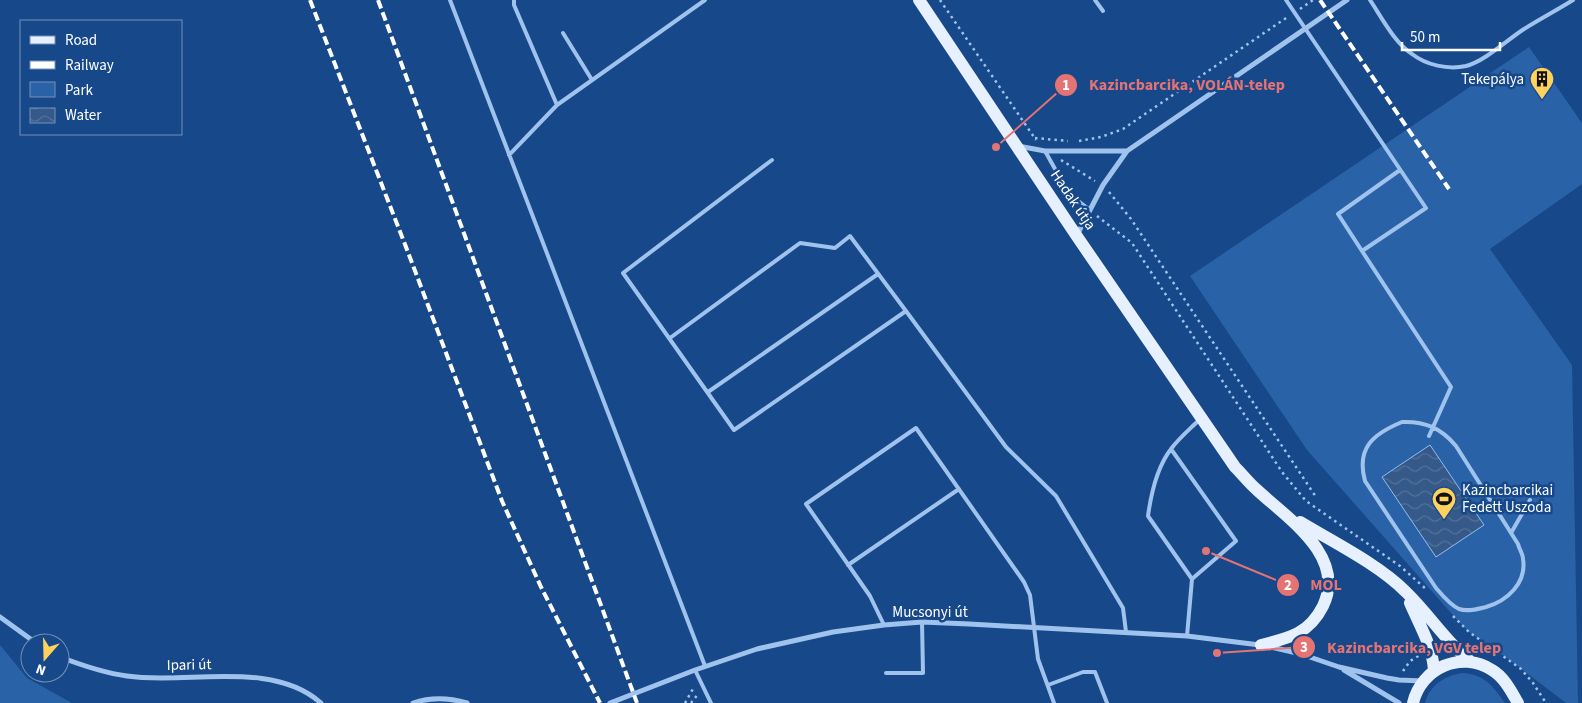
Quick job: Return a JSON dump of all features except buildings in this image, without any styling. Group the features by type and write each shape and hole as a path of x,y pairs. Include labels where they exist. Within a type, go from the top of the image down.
{"main road":[{"name":"Hadak útja","path":"918,0 1235,467 1255,489 1285,513"},
{"path":"1285,513 1365,562 1405,591 1449,642 1471,662"},
{"path":"1261,645 1286,639 1299,633 1311,624 1318,615 1328,590 1328,576 1322,556 1312,541 1285,513"},
{"path":"1405,591 1430,650 1434,671"},
{"path":"1413,703 1423,681 1434,671 1455,662 1471,662 1485,666 1501,677 1518,703"}],"street":[{"path":"1076,235 1103,185 1127,151 1346,0"},
{"path":"1017,146 1045,151 1127,151"},
{"path":"0,617 22,633"},
{"name":"Mucsonyi út","path":"610,703 694,670 757,649 784,642 884,625 922,622 1188,636 1261,645 1301,654 1339,667"},
{"name":"Ipari út","path":"70,660 126,676 152,678 253,676 290,686 326,703"},
{"path":"1339,667 1399,680 1423,681"},
{"path":"1339,667 1399,703"},
{"path":"413,703 453,699 467,703"}],"lane":[{"path":"450,0 705,666"},
{"path":"514,0 514,5 557,105"},
{"path":"509,155 557,105 705,0"},
{"path":"1095,0 1103,11"},
{"path":"1286,0 1426,208 1362,251"},
{"path":"1370,0 1399,42 1411,54 1427,63 1448,67 1466,66 1480,59 1573,0"},
{"path":"563,33 592,80"},
{"path":"1045,151 1069,194 1090,210"},
{"path":"772,160 623,273 734,430 906,311"},
{"path":"1400,170 1338,214 1451,387 1429,436"},
{"path":"670,338 800,243 835,248 850,236 1006,447 1056,496 1123,608 1126,632"},
{"path":"708,392 878,274"},
{"path":"1188,636 1192,579 1148,516 1156,482 1171,449 1201,418"},
{"path":"1402,422 1434,426 1447,435 1456,446 1518,544 1523,559 1522,577 1514,590 1505,598 1490,606 1475,610 1459,609 1448,601 1436,588 1365,481 1362,469 1365,452 1370,442 1378,433 1402,422"},
{"path":"884,625 870,596 806,504 916,428 1024,582 1030,595 1038,659 1054,703"},
{"path":"1171,449 1236,541 1192,579"},
{"path":"848,565 959,489"},
{"path":"1511,533 1530,500"},
{"path":"886,673 923,673 922,622"},
{"path":"694,670 711,703"},
{"path":"1048,685 1083,672 1096,672 1108,703"}],"path":[{"path":"940,0 1045,151 1103,185 1116,198 1316,497"},
{"path":"1035,138 1076,142 1123,130 1313,0"},
{"path":"1090,210 1132,244 1282,472 1306,501 1333,520"},
{"path":"685,703 699,678"}],"green space":[{"path":"1529,47 1582,123 1582,184 1490,249 1572,365 1578,703 1566,703 1469,632 1459,622 1307,450 1190,276"},
{"path":"0,645 20,669 20,683 36,683 72,703 0,703"},
{"path":"1462,673 1482,678 1496,691 1505,703 1425,703 1434,686 1449,676"}],"water":[{"path":"1430,445 1484,525 1436,557 1382,477"}],"railway":[{"path":"310,0 502,501 541,587 600,703"},
{"path":"378,0 637,703"},
{"path":"1320,0 1449,189"}],"place":[{"name":"Tekepálya","path":"1542,100"},
{"name":"Kazincbarcika, VOLÁN-telep","path":"996,147"},
{"name":"Kazincbarcikai Fedett Uszoda","path":"1444,520"},
{"name":"MOL","path":"1206,551"},
{"name":"Kazincbarcika, VGV telep","path":"1217,653"}]}
